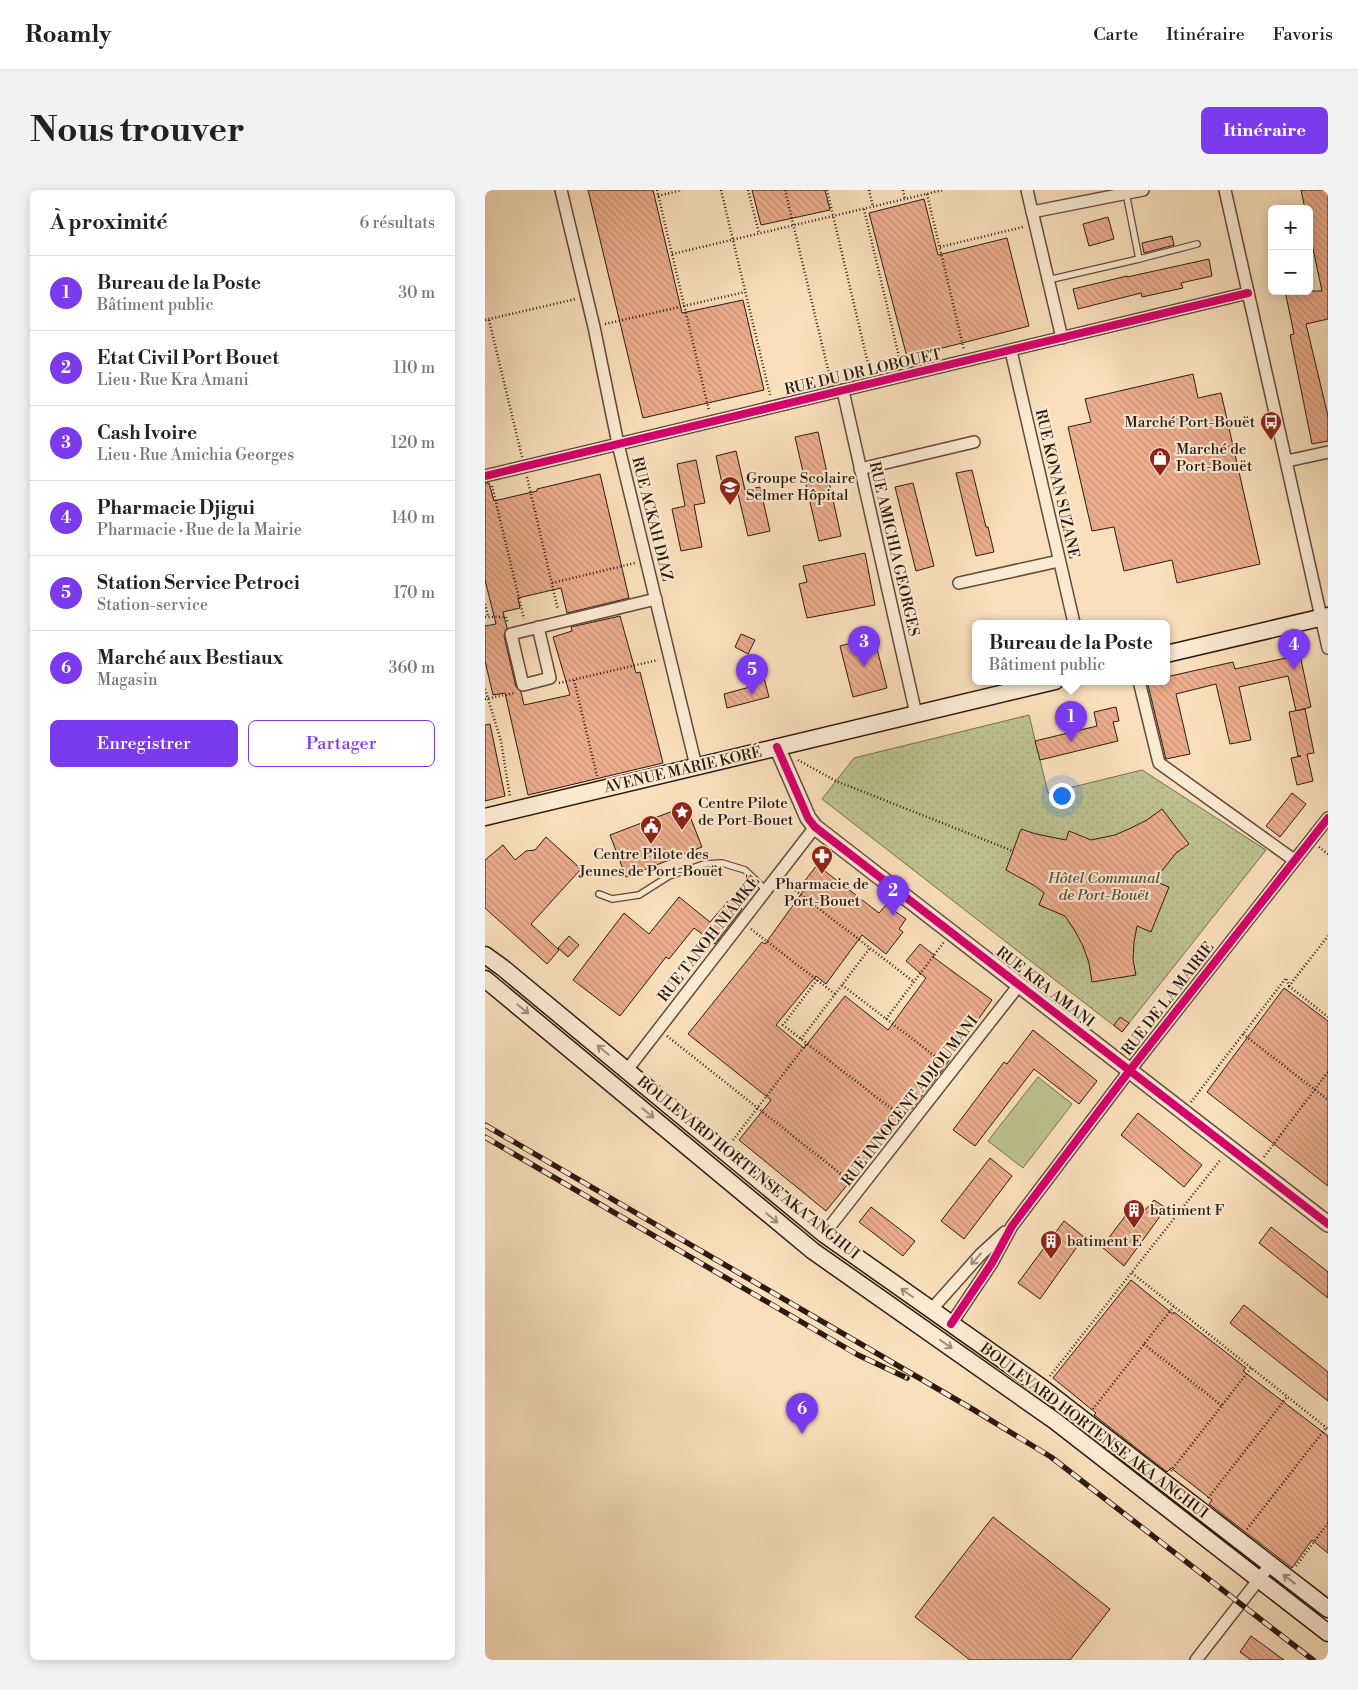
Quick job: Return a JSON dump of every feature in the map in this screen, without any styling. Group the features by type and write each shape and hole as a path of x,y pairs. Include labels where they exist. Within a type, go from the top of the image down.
{"main road":[{"path":"1170,653 1324,617"},
{"name":"AVENUE MARIE KORÉ","path":"485,817 1038,685"},
{"name":"BOULEVARD HORTENSE AKA ANGHUI","path":"485,955 824,1234 1041,1387 1328,1609"},
{"name":"BOULEVARD HORTENSE AKA ANGHUI","path":"485,978 813,1251 1055,1421 1328,1632"}],"street":[{"name":"RUE ACKAH DIAZ","path":"561,190 594,327 618,444 696,766"},
{"path":"1027,190 1062,338"},
{"path":"1032,212 1143,190"},
{"path":"1225,190 1324,617 1328,648"},
{"name":"RUE DU DR LOBOUET","path":"487,475 1248,294"},
{"name":"RUE KONAN SUZANE","path":"1011,351 1073,620"},
{"name":"RUE AMICHIA GEORGES","path":"838,392 860,469 916,714"},
{"path":"860,469 974,442"},
{"path":"1287,461 1328,452"},
{"path":"959,583 1059,561"},
{"path":"538,627 551,678 523,685 511,634 538,627 656,599"},
{"path":"1140,685 1159,763 1294,860"},
{"name":"RUE KRA AMANI","path":"777,747 808,818 815,827 1328,1224"},
{"name":"RUE DE LA MAIRIE","path":"951,1324 992,1263 1012,1226 1130,1070 1328,818"},
{"name":"RUE TANOH NIAMKÉ","path":"627,1070 815,827"},
{"name":"RUE INNOCENT ADJOUMANI","path":"824,1234 1019,985"},
{"name":"RUE DE LA MAIRIE","path":"931,1310 981,1254 1012,1226"},
{"path":"1195,1660 1271,1565"}],"lane":[{"path":"1126,193 1139,260"},
{"path":"1049,280 1139,260 1197,244"},
{"path":"599,894 612,899 639,895 669,876 704,864 722,863 745,870 766,890"}],"path":[{"path":"657,190 712,422"},
{"path":"658,196 681,190"},
{"path":"721,190 773,407"},
{"path":"748,190 759,233"},
{"path":"785,190 838,392"},
{"path":"827,190 872,384"},
{"path":"869,190 873,207"},
{"path":"903,190 905,199"},
{"path":"672,254 943,190"},
{"path":"927,194 967,361"},
{"path":"863,209 903,376"},
{"path":"940,247 1035,224"},
{"path":"594,327 745,292"},
{"path":"561,622 487,320 587,296"},
{"path":"487,475 526,630"},
{"path":"552,583 646,561"},
{"path":"485,604 487,616 507,617 511,634"},
{"path":"551,678 552,685 669,657"},
{"path":"574,680 600,790"},
{"path":"487,699 525,691 523,685"},
{"path":"485,689 501,741 513,810"},
{"path":"777,747 836,781 1013,851"},
{"path":"777,876 914,982"},
{"path":"741,922 835,994"},
{"path":"886,1019 951,933"},
{"path":"1289,986 1328,936"},
{"path":"801,1039 870,948"},
{"path":"1183,1112 1286,978 1289,986 1328,1017"},
{"path":"817,980 783,1025 911,1124"},
{"path":"842,985 953,1070"},
{"path":"659,1029 860,1189"},
{"path":"1243,1034 1328,1100"},
{"path":"724,1152 807,1043"},
{"path":"1255,1168 1328,1072"},
{"path":"1041,1387 1230,1148"},
{"path":"1132,1273 1327,1428 1238,1541"},
{"path":"1085,1420 1174,1306"},
{"path":"1144,1344 1222,1406"},
{"path":"1163,1481 1251,1368"},
{"path":"1199,1510 1287,1396"},
{"path":"1287,1578 1328,1524"}],"green space":[{"name":"Hôtel Communal de Port-Bouët","path":"1029,715 1048,793 1142,770 1266,850 1122,1032 822,799 854,758"},
{"path":"1038,1077 1072,1104 1023,1168 988,1141"}],"building":[{"path":"588,190 653,190 682,313 743,300 764,390 643,418"},
{"path":"752,190 825,190 830,210 761,225"},
{"path":"1301,190 1328,190 1328,319 1306,324 1328,416 1328,441 1312,444 1290,335 1294,334 1286,295 1313,295 1313,291 1322,291 1313,249 1313,205 1304,205"},
{"path":"924,199 938,255 1007,238 1029,326 907,357 869,213"},
{"path":"1108,217 1114,239 1089,246 1083,224"},
{"path":"1172,236 1174,245 1144,253 1142,243"},
{"path":"1209,259 1212,276 1181,283 1183,288 1142,297 1141,293 1078,309 1073,289"},
{"name":"Marché de Port-Bouët","path":"1193,374 1198,398 1221,393 1260,564 1177,583 1172,560 1124,571 1114,527 1092,531 1068,427 1091,422 1085,399"},
{"path":"818,432 841,536 819,541 795,437"},
{"path":"736,451 745,490 760,487 770,531 748,536 738,494 725,497 716,456"},
{"path":"696,460 705,503 694,505 702,547 681,551 672,509 685,506 677,464"},
{"path":"972,470 994,552 976,556 956,473"},
{"path":"600,474 629,598 567,613 561,588 518,598 520,608 503,612 507,628 504,636 516,687 521,692 524,705 570,695 553,637 572,631 571,627 620,616 636,673 640,672 663,763 528,795 505,693 493,695 485,661 485,626 496,624 485,580 485,483 489,483 494,501"},
{"path":"913,483 934,566 916,571 895,487"},
{"path":"865,553 875,605 807,618 799,584 807,582 803,566"},
{"path":"741,634 755,640 748,654 735,647"},
{"path":"874,637 887,688 853,697 840,646"},
{"path":"1300,655 1311,707 1296,711 1288,676 1239,687 1251,740 1230,744 1216,684 1176,694 1190,754 1166,759 1148,685 1170,685 1170,676 1233,662 1235,669"},
{"path":"761,666 769,697 727,708 724,694 750,687 746,670"},
{"path":"1116,707 1119,721 1113,722 1118,741 1040,760 1035,741 1097,726 1094,712"},
{"path":"1305,709 1314,753 1307,754 1313,781 1297,785 1291,758 1301,756 1298,756 1289,712"},
{"path":"490,724 505,796 485,801 485,725"},
{"path":"1292,793 1306,804 1280,837 1266,826"},
{"path":"686,806 702,847 626,877 610,835"},
{"name":"Hôtel Communal de Port-Bouët","path":"1162,809 1189,844 1176,853 1154,881 1169,887 1151,932 1137,926 1133,960 1136,975 1092,982 1089,963 1083,946 1065,916 1039,905 1044,893 1006,870 1021,829 1066,840 1069,831 1091,840 1115,835 1147,820"},
{"path":"546,837 581,869 531,924 559,950 547,964 485,908 485,860 503,845 515,860 526,851 535,850"},
{"path":"817,865 879,913 886,905 906,919 899,929 903,932 886,954 862,935 826,984 816,976 776,1025 804,1048 845,996 888,1030 926,978 906,961 920,944 934,955 933,957 992,1000 941,1072 826,1211 739,1140 771,1100 688,1034 762,942 765,944 804,890 800,887"},
{"path":"679,897 710,922 730,899 742,909 715,944 694,928 669,959 666,957 620,1016 573,980 624,913 649,934"},
{"path":"569,936 579,945 568,957 558,948"},
{"path":"1284,988 1328,1021 1328,1186 1207,1092"},
{"path":"1120,1017 1129,1023 1122,1032 1114,1025"},
{"path":"1033,1030 1097,1081 1079,1104 1034,1069 975,1146 953,1130 1004,1062 1007,1064"},
{"path":"1138,1113 1202,1165 1184,1187 1121,1135"},
{"path":"990,1158 1012,1176 964,1239 941,1221"},
{"name":"batiment F","path":"1154,1200 1166,1208 1124,1266 1102,1247 1132,1207 1138,1210 1145,1210"},
{"path":"871,1207 915,1241 903,1256 859,1222"},
{"name":"batiment E","path":"1064,1221 1084,1237 1040,1299 1018,1283"},
{"path":"1271,1227 1328,1272 1328,1298 1259,1243"},
{"path":"1131,1280 1246,1368 1243,1371 1328,1436 1328,1553 1312,1540 1292,1568 1209,1504 1212,1500 1171,1468 1167,1472 1094,1415 1096,1413 1053,1378"},
{"path":"1244,1305 1328,1372 1328,1401 1230,1323"},
{"path":"993,1517 1110,1609 1070,1660 970,1660 915,1617"},
{"path":"1251,1636 1284,1660 1251,1660 1240,1652"}],"railway":[{"path":"485,1125 974,1410 1051,1457 1313,1660"},
{"path":"485,1137 858,1355 907,1378"}],"cycle path":[{"path":"485,476 1248,293"},
{"path":"777,747 808,818 815,827 1328,1224"},
{"path":"951,1324 992,1263 1012,1226 1130,1070 1328,818"}],"place":[{"name":"Marché Port-Bouët","path":"1271,441"},
{"name":"Marché de Port-Bouët","path":"1160,477"},
{"name":"Groupe Scolaire Selmer Hôpital","path":"730,506"},
{"name":"Cash Ivoire","path":"864,667"},
{"name":"Pharmacie Djigui","path":"1294,670"},
{"name":"Station Service Petroci","path":"752,695"},
{"name":"Bureau de la Poste","path":"1071,742"},
{"name":"Centre Pilote de Port-Bouet","path":"682,831"},
{"name":"Centre Pilote des Jeunes de Port-Bouët","path":"651,845"},
{"name":"Pharmacie de Port-Bouet","path":"822,875"},
{"name":"Etat Civil Port Bouet","path":"893,916"},
{"name":"batiment F","path":"1134,1229"},
{"name":"batiment E","path":"1051,1260"},
{"name":"Marché aux Bestiaux","path":"802,1434"}]}
